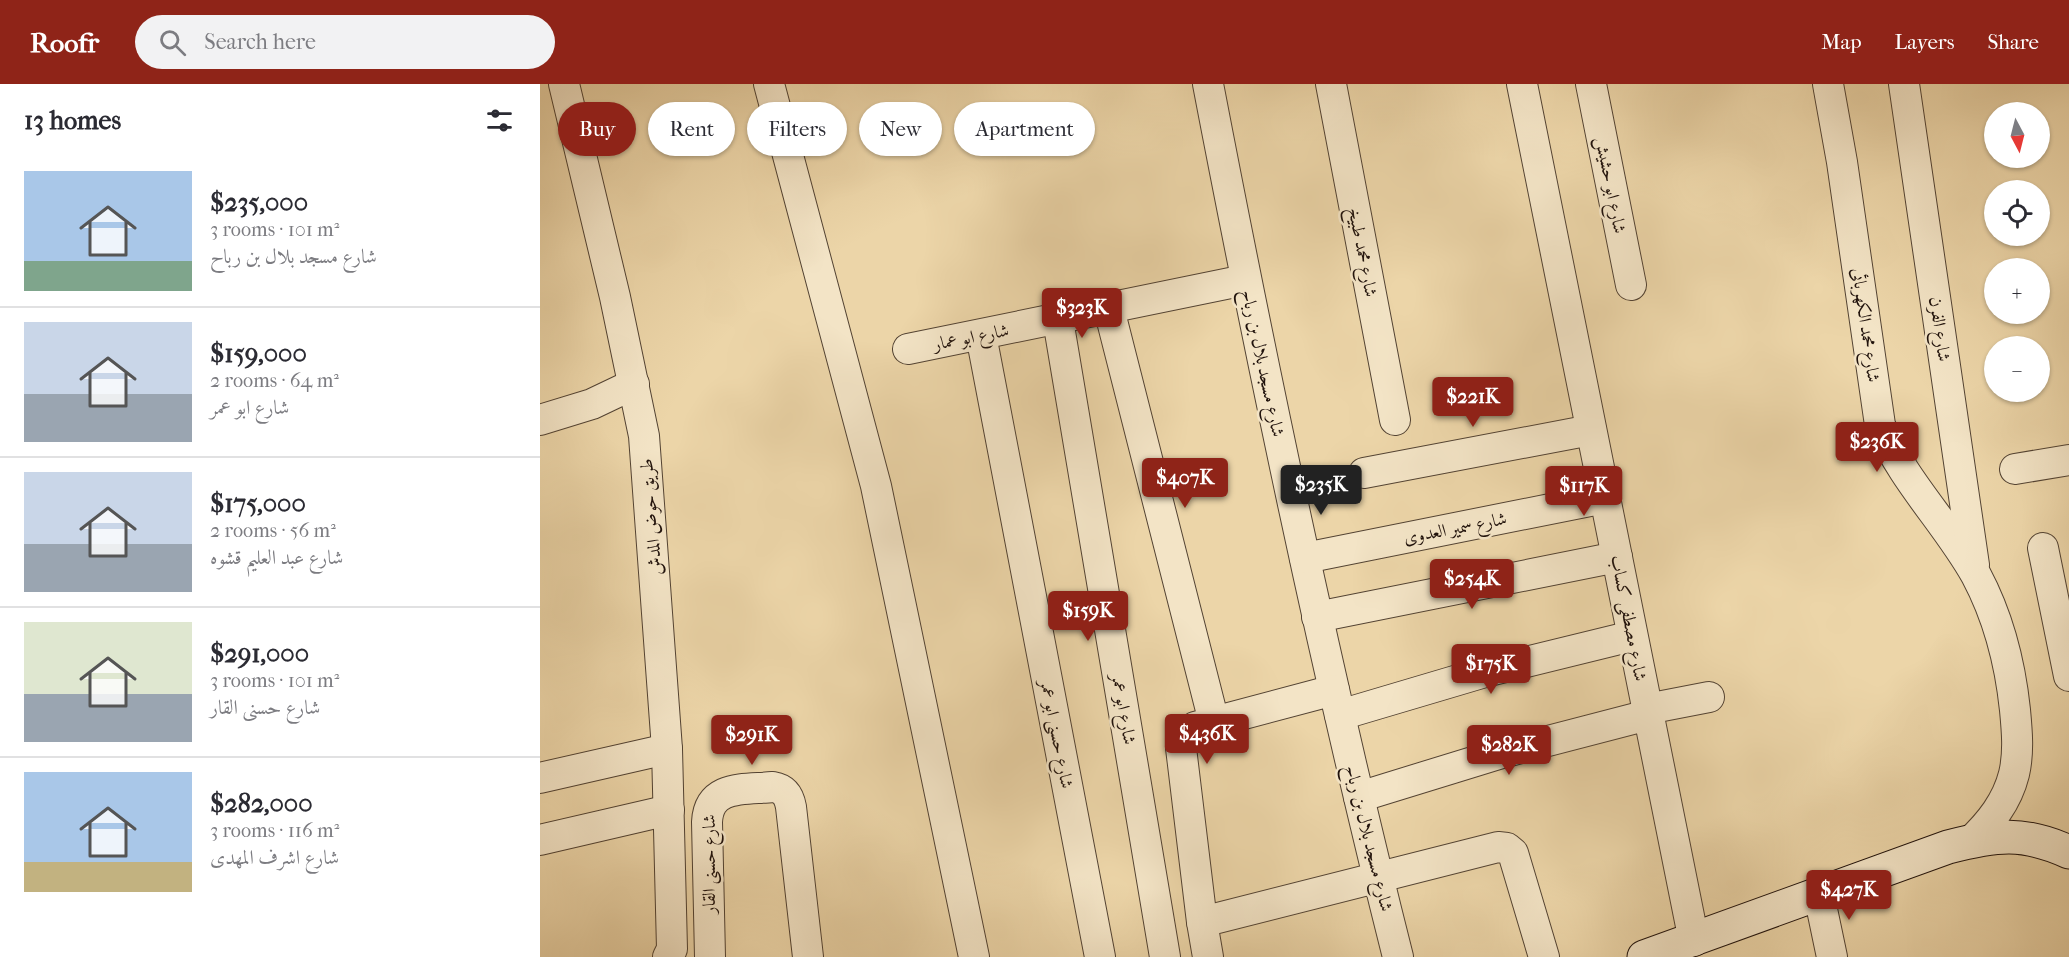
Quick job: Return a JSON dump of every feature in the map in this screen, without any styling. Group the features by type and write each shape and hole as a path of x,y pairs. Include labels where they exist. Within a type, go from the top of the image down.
{"main road":[{"path":"1644,957 1970,842 1996,837 2022,837 2048,842 2069,852"}],"street":[{"name":"طريق حوض المدش","path":"564,84 644,436 668,749 672,949 668,957"},
{"path":"769,84 876,486 974,957"},
{"name":"شارع مسجد بلال بن رباح","path":"1208,84 1245,280 1317,617 1398,957"},
{"name":"شارع محمد طبيخ","path":"1331,84 1395,420"},
{"name":"شارع مصطفى كساب","path":"1522,84 1694,941"},
{"name":"شارع ابو حشيش","path":"1591,84 1631,285"},
{"name":"شارع محمد الكهربائى","path":"1828,84 1842,162 1880,425 1894,456 1976,574 2003,640 2011,675 2018,753 2014,774 1998,812 1970,842"},
{"name":"شارع الفرن","path":"1904,84 1976,574"},
{"name":"شارع ابو عمار","path":"908,349 1245,280"},
{"path":"1109,309 1214,722"},
{"name":"شارع ابو عمر","path":"1058,320 1165,957"},
{"name":"شارع حسنى ابو عمر","path":"981,335 1100,957"},
{"path":"540,420 566,414 634,384"},
{"path":"1364,473 1591,430"},
{"path":"2015,469 2069,460"},
{"name":"شارع سمير العدوى","path":"1305,558 1605,498"},
{"path":"2043,548 2069,676"},
{"path":"1317,617 1617,557"},
{"path":"1208,957 1181,748 1185,735 1195,727 1337,702 1485,672 1632,636"},
{"path":"1359,797 1502,753 1709,697"},
{"path":"540,778 668,749"},
{"name":"شارع حسنى القار","path":"710,957 707,822 709,807 715,798 725,792 773,787 780,788 786,793 791,807 808,957"},
{"path":"540,840 669,810"},
{"path":"1202,921 1498,847 1506,848 1513,853 1544,957"},
{"path":"1819,895 1833,957"}]}
